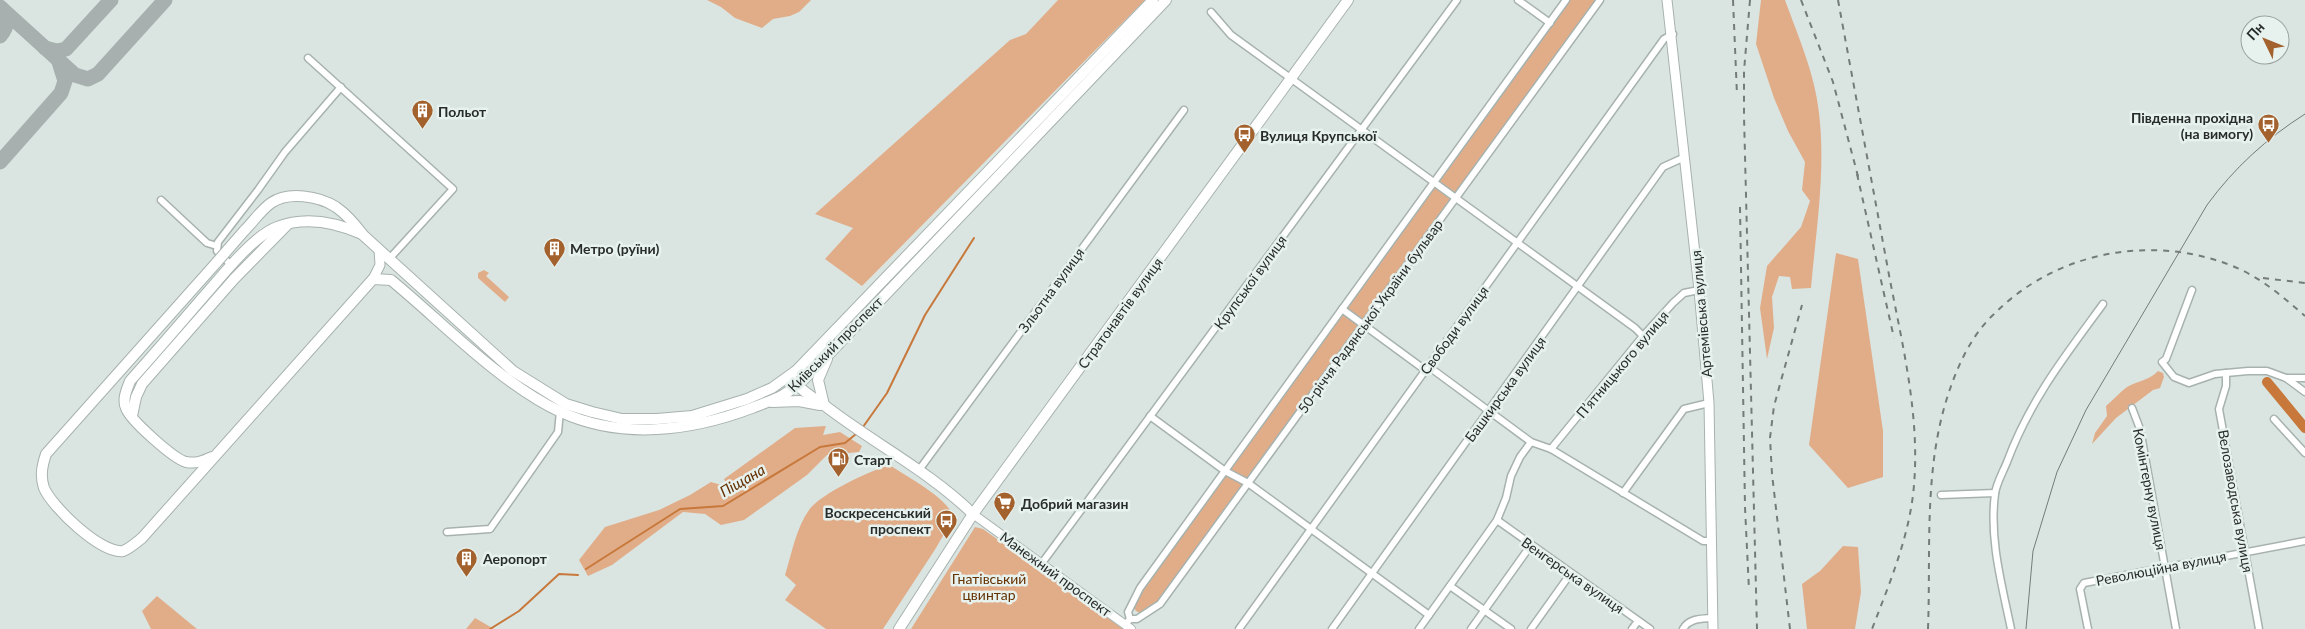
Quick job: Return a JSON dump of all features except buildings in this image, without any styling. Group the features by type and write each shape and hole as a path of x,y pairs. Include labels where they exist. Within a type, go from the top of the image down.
{"main road":[{"name":"Київський проспект","path":"363,235 513,371 566,404 622,419 657,420 692,416 747,399 772,388 789,376 1153,0"},
{"name":"Київський проспект","path":"373,279 391,280 506,378 560,411 590,423 624,429 693,426 722,419 784,394 797,385 828,355 1166,0"},
{"name":"Стратонавтів вулиця","path":"899,629 974,514 1348,0"},
{"name":"Артемівська вулиця","path":"1667,0 1699,290 1708,403 1713,629"},
{"path":"363,235 354,223 334,206 314,199 296,196 284,197 272,202 46,454 42,466 44,486 49,499 94,541 112,551 125,550 142,538 373,279 380,265 379,249"},
{"path":"215,455 198,463 180,460 132,416 126,408 124,400 130,381 231,265 259,239 276,227 316,222 329,223 342,225 363,235"},
{"path":"132,416 136,397 142,384 234,279 288,225"},
{"path":"766,402 800,401 824,405 818,380 828,355"},
{"name":"Манежний проспект","path":"789,376 797,385 919,470 959,500 974,514"},
{"path":"718,408 722,419"}],"street":[{"name":"Крупської вулиця","path":"1042,563 1457,0"},
{"path":"1518,0 1550,23"},
{"name":"50-річчя Радянської України бульвар","path":"1566,0 1140,588 1128,612 1129,624 1160,604 1600,0"},
{"path":"1210,12 1231,35 1290,80 1635,328 1642,336"},
{"name":"Свободи вулиця","path":"1238,629 1664,40 1672,34"},
{"path":"308,58 453,189 390,258"},
{"path":"216,246 285,152 341,87"},
{"name":"Зльотна вулиця","path":"919,470 1184,110"},
{"name":"Башкирська вулиця","path":"1332,629 1663,167 1685,157"},
{"path":"161,200 208,243 216,246"},
{"path":"216,246 217,251 231,265"},
{"name":"П’ятницького вулиця","path":"1551,449 1642,336 1684,293 1699,290"},
{"path":"2192,290 2166,359 2162,362 2174,377 2190,383 2215,374 2226,373 2267,372 2286,378 2305,378"},
{"path":"2011,629 1996,556 1995,493 2020,432 2039,394 2052,372 2104,304"},
{"path":"1342,309 1363,326 1421,367 1427,368 1530,442 1551,449 1703,541 1712,541"},
{"name":"Велозаводська вулиця","path":"2226,373 2226,386 2220,409 2259,629"},
{"path":"2286,378 2305,392"},
{"path":"1623,493 1684,410 1708,403"},
{"name":"Комінтерну вулиця","path":"2132,408 2140,429 2176,629"},
{"path":"447,532 490,529 558,432 560,411"},
{"path":"1150,416 1225,471 1248,483 1429,615"},
{"path":"2274,420 2305,453"},
{"path":"1420,629 1497,520 1511,476 1530,442"},
{"path":"1941,495 1995,493"},
{"name":"Манежний проспект","path":"974,514 1129,624"},
{"name":"Венгерська вулиця","path":"1497,520 1650,629"},
{"name":"Революційна вулиця","path":"2088,629 2080,589 2084,583 2305,541"},
{"path":"1471,629 1531,545"},
{"path":"1531,629 1571,573"},
{"path":"1450,586 1510,629"},
{"path":"1684,627 1694,620 1712,618"},
{"path":"1632,629 1638,621"}],"green space":[{"path":"707,0 811,0 799,12 790,16 773,19 762,28 735,18 721,7"},
{"path":"1058,0 1145,0 862,286 825,259 853,228 815,214 1010,40 1026,34"},
{"path":"1570,0 1597,0 1158,601 1140,613 1136,611 1134,608 1141,589"},
{"path":"1761,0 1785,0 1814,84 1821,135 1820,201 1811,288 1792,289 1790,277 1779,276 1772,297 1774,328 1767,359 1760,308 1767,266 1801,227 1810,201 1802,190 1805,162 1788,131 1774,98 1756,44"},
{"path":"1836,253 1858,259 1883,431 1883,477 1848,488 1809,445"},
{"path":"484,270 489,273 486,276 509,297 505,302 478,278 478,273"},
{"path":"2158,371 2163,373 2164,377 2160,388 2153,390 2116,418 2092,444 2095,433 2107,416 2106,406 2127,387"},
{"path":"826,426 823,435 840,432 862,446 859,452 827,455 807,475 744,520 721,525 705,514 683,512 612,565 588,576 579,560 605,527 659,510 711,482 728,487 724,479 795,428"},
{"path":"890,465 937,496 951,511 953,518 936,548 883,629 826,629 785,600 796,585 785,575 798,533 809,510 824,497 859,477"},
{"name":"Гнатівський цвинтар","path":"975,527 983,529 1123,629 911,629"},
{"path":"1843,546 1858,547 1861,592 1855,629 1807,629 1802,584 1820,571"},
{"path":"157,596 197,629 151,629 142,611"},
{"path":"475,618 494,629 466,629"}],"waterway":[{"name":"Піщана","path":"863,427 887,393 925,315 974,238"},
{"path":"2267,382 2305,428"},
{"name":"Піщана","path":"586,569 680,509 723,506 820,447 845,443 856,434"},
{"name":"Піщана","path":"490,629 519,611 559,574 578,575"}],"taxiway":[{"path":"45,48 57,51 66,49 111,0"},
{"path":"0,7 75,75 88,79 98,74 165,0"},
{"path":"0,36 6,23 6,16 2,9"},
{"path":"0,162 61,93 65,81 59,62"}],"tram line":[{"path":"2026,629 2033,551 2057,472 2086,410 2217,191 2264,144 2305,114"}],"railway":[{"path":"1733,0 1737,95"},
{"path":"1750,0 1744,71 1744,116 1757,629"},
{"path":"1801,0 1833,82 1859,180"},
{"path":"1838,0 1909,379 1914,432 1915,459 1912,504 1904,540 1872,629"},
{"path":"1857,174 1894,338"},
{"path":"1740,207 1745,507 1749,590"},
{"path":"1928,629 1930,508 1932,478 1941,418 1962,359 1973,340 1985,323 2018,293 2045,276 2074,263 2104,255 2136,251 2168,251 2199,256 2241,270 2270,287 2305,316"},
{"path":"2263,278 2305,283"},
{"path":"1790,629 1772,474 1770,438 1774,406 1802,305"}],"place":[{"name":"Польот","path":"422,130"},
{"name":"Південна прохідна (на вимогу)","path":"2269,144"},
{"name":"Вулиця Крупської","path":"1244,154"},
{"name":"Метро (руїни)","path":"554,267"},
{"name":"Старт","path":"838,478"},
{"name":"Добрий магазин","path":"1005,522"},
{"name":"Воскресенський проспект","path":"947,539"},
{"name":"Аеропорт","path":"467,577"}]}
